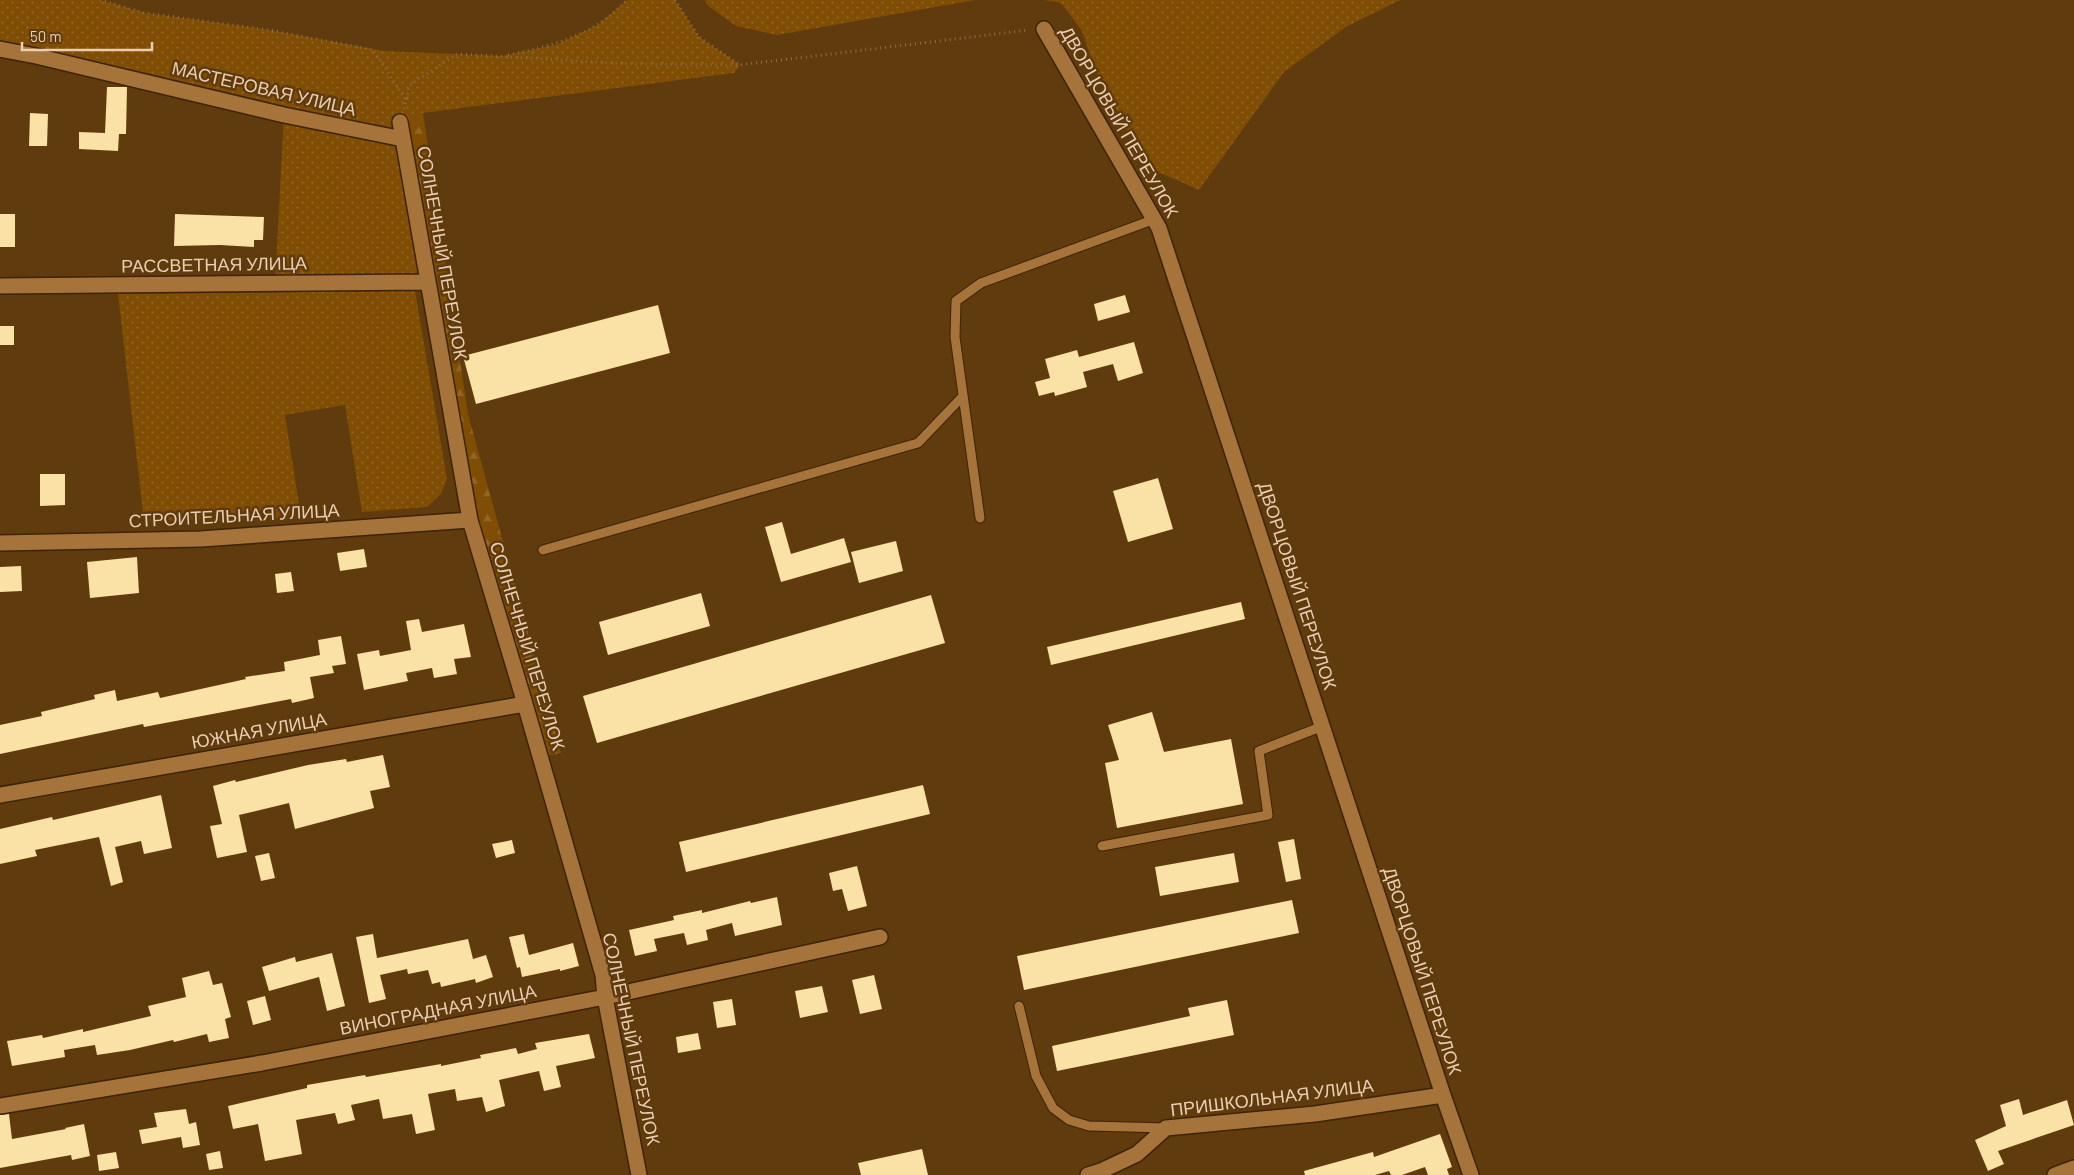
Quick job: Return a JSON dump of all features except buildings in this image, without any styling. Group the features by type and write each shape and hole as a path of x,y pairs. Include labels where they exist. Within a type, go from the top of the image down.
{"street":[{"name":"ДВОРЦОВЫЙ ПЕРЕУЛОК","path":"1044,28 1160,228 1443,1095 1472,1175"},
{"name":"МАСТЕРОВАЯ УЛИЦА","path":"0,49 29,54 284,115 403,139"},
{"name":"СОЛНЕЧНЫЙ ПЕРЕУЛОК","path":"400,122 470,520 603,975 605,996 639,1175"},
{"name":"РАССВЕТНАЯ УЛИЦА","path":"0,286 427,282"},
{"name":"СТРОИТЕЛЬНАЯ УЛИЦА","path":"0,543 201,539 470,520"},
{"name":"ЮЖНАЯ УЛИЦА","path":"0,794 525,704"},
{"name":"ВИНОГРАДНАЯ УЛИЦА","path":"0,1106 262,1064 605,996 880,937"},
{"name":"ПРИШКОЛЬНАЯ УЛИЦА","path":"1088,1175 1137,1154 1166,1128 1315,1114 1443,1095"},
{"path":"2054,1175 2074,1168"}],"lane":[{"path":"980,518 955,337 956,301 981,283 1155,219"},
{"path":"543,550 918,443 963,396"},
{"path":"1102,846 1268,815 1259,751 1323,726"},
{"path":"1019,1006 1036,1076 1053,1108 1069,1120 1089,1126 1166,1128"}],"path":[{"path":"100,0 145,12 270,30 373,50 406,100"},
{"path":"503,56 558,44 598,25 619,9 627,0"},
{"path":"675,0 699,37 740,66"},
{"path":"400,122 410,85 457,54 630,64 740,66 1044,28"}],"green space":[{"path":"0,0 100,0 145,13 269,30 384,51 503,56 558,44 598,25 627,0 675,0 699,37 740,65 734,73 423,113 401,122 427,282 275,283 284,115 0,49"},
{"path":"705,0 975,0 777,35 736,26 707,5"},
{"path":"1044,0 1400,0 1346,27 1284,72 1199,190 1147,167 1096,72 1082,31 1061,3"},
{"path":"423,113 468,414 561,753 540,757 470,520 400,122"},
{"path":"415,291 447,479 441,494 427,507 362,512 345,405 285,415 301,517 144,521 118,294"}]}
